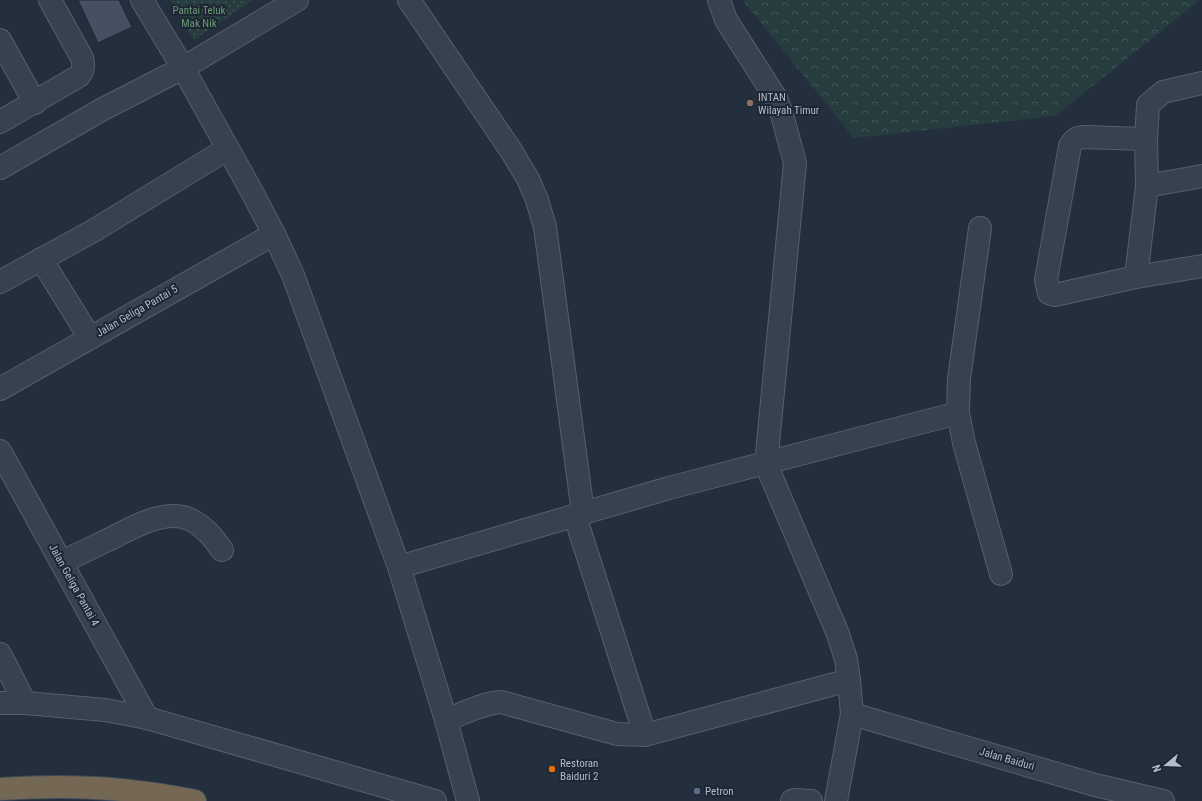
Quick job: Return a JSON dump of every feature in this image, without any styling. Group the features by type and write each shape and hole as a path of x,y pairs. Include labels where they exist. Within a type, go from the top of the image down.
{"highway":[{"path":"0,789 36,787 101,789 146,792 195,801"}],"street":[{"path":"0,122 79,76 83,72 84,65 82,58 50,0"},
{"path":"142,0 183,68 274,234 293,275 399,566 446,720 468,801"},
{"path":"2,162 183,68 297,0"},
{"path":"409,0 512,152 528,179 537,200 544,228 579,514 645,735"},
{"path":"719,0 726,20 776,98 795,163 766,464 838,634 846,659 852,714 836,801"},
{"path":"0,40 34,103"},
{"path":"1136,277 1146,186 1148,105 1163,92 1202,83"},
{"path":"1146,140 1078,137 1070,146 1046,280 1049,293 1055,295 1136,277 1202,266"},
{"path":"0,282 93,230 227,149"},
{"path":"1146,186 1202,176"},
{"path":"980,228 959,379 958,413 964,443 1001,574"},
{"name":"Jalan Geliga Pantai 5","path":"0,389 274,234"},
{"path":"42,259 90,338"},
{"path":"399,566 669,488 958,413"},
{"name":"Jalan Geliga Pantai 4","path":"0,451 147,718"},
{"path":"61,562 146,522 162,517 177,516 194,521 210,533 222,550"},
{"path":"0,654 25,703"},
{"path":"446,720 482,706 501,702 616,734 645,735 849,680"},
{"path":"0,704 25,703 105,710 147,718 435,801"},
{"name":"Jalan Baiduri","path":"852,714 1094,793 1163,801"},
{"path":"792,801 811,801"}],"green space":[{"name":"Pantai Teluk Mak Nik","path":"170,0 253,0 194,40"},
{"path":"744,0 1200,0 1055,116 854,138 744,2"}],"building":[{"path":"78,0 119,0 132,27 98,43"}],"place":[{"name":"INTAN Wilayah Timur","path":"750,103"},
{"name":"Restoran Baiduri 2","path":"552,769"},
{"name":"Petron","path":"697,791"}]}
